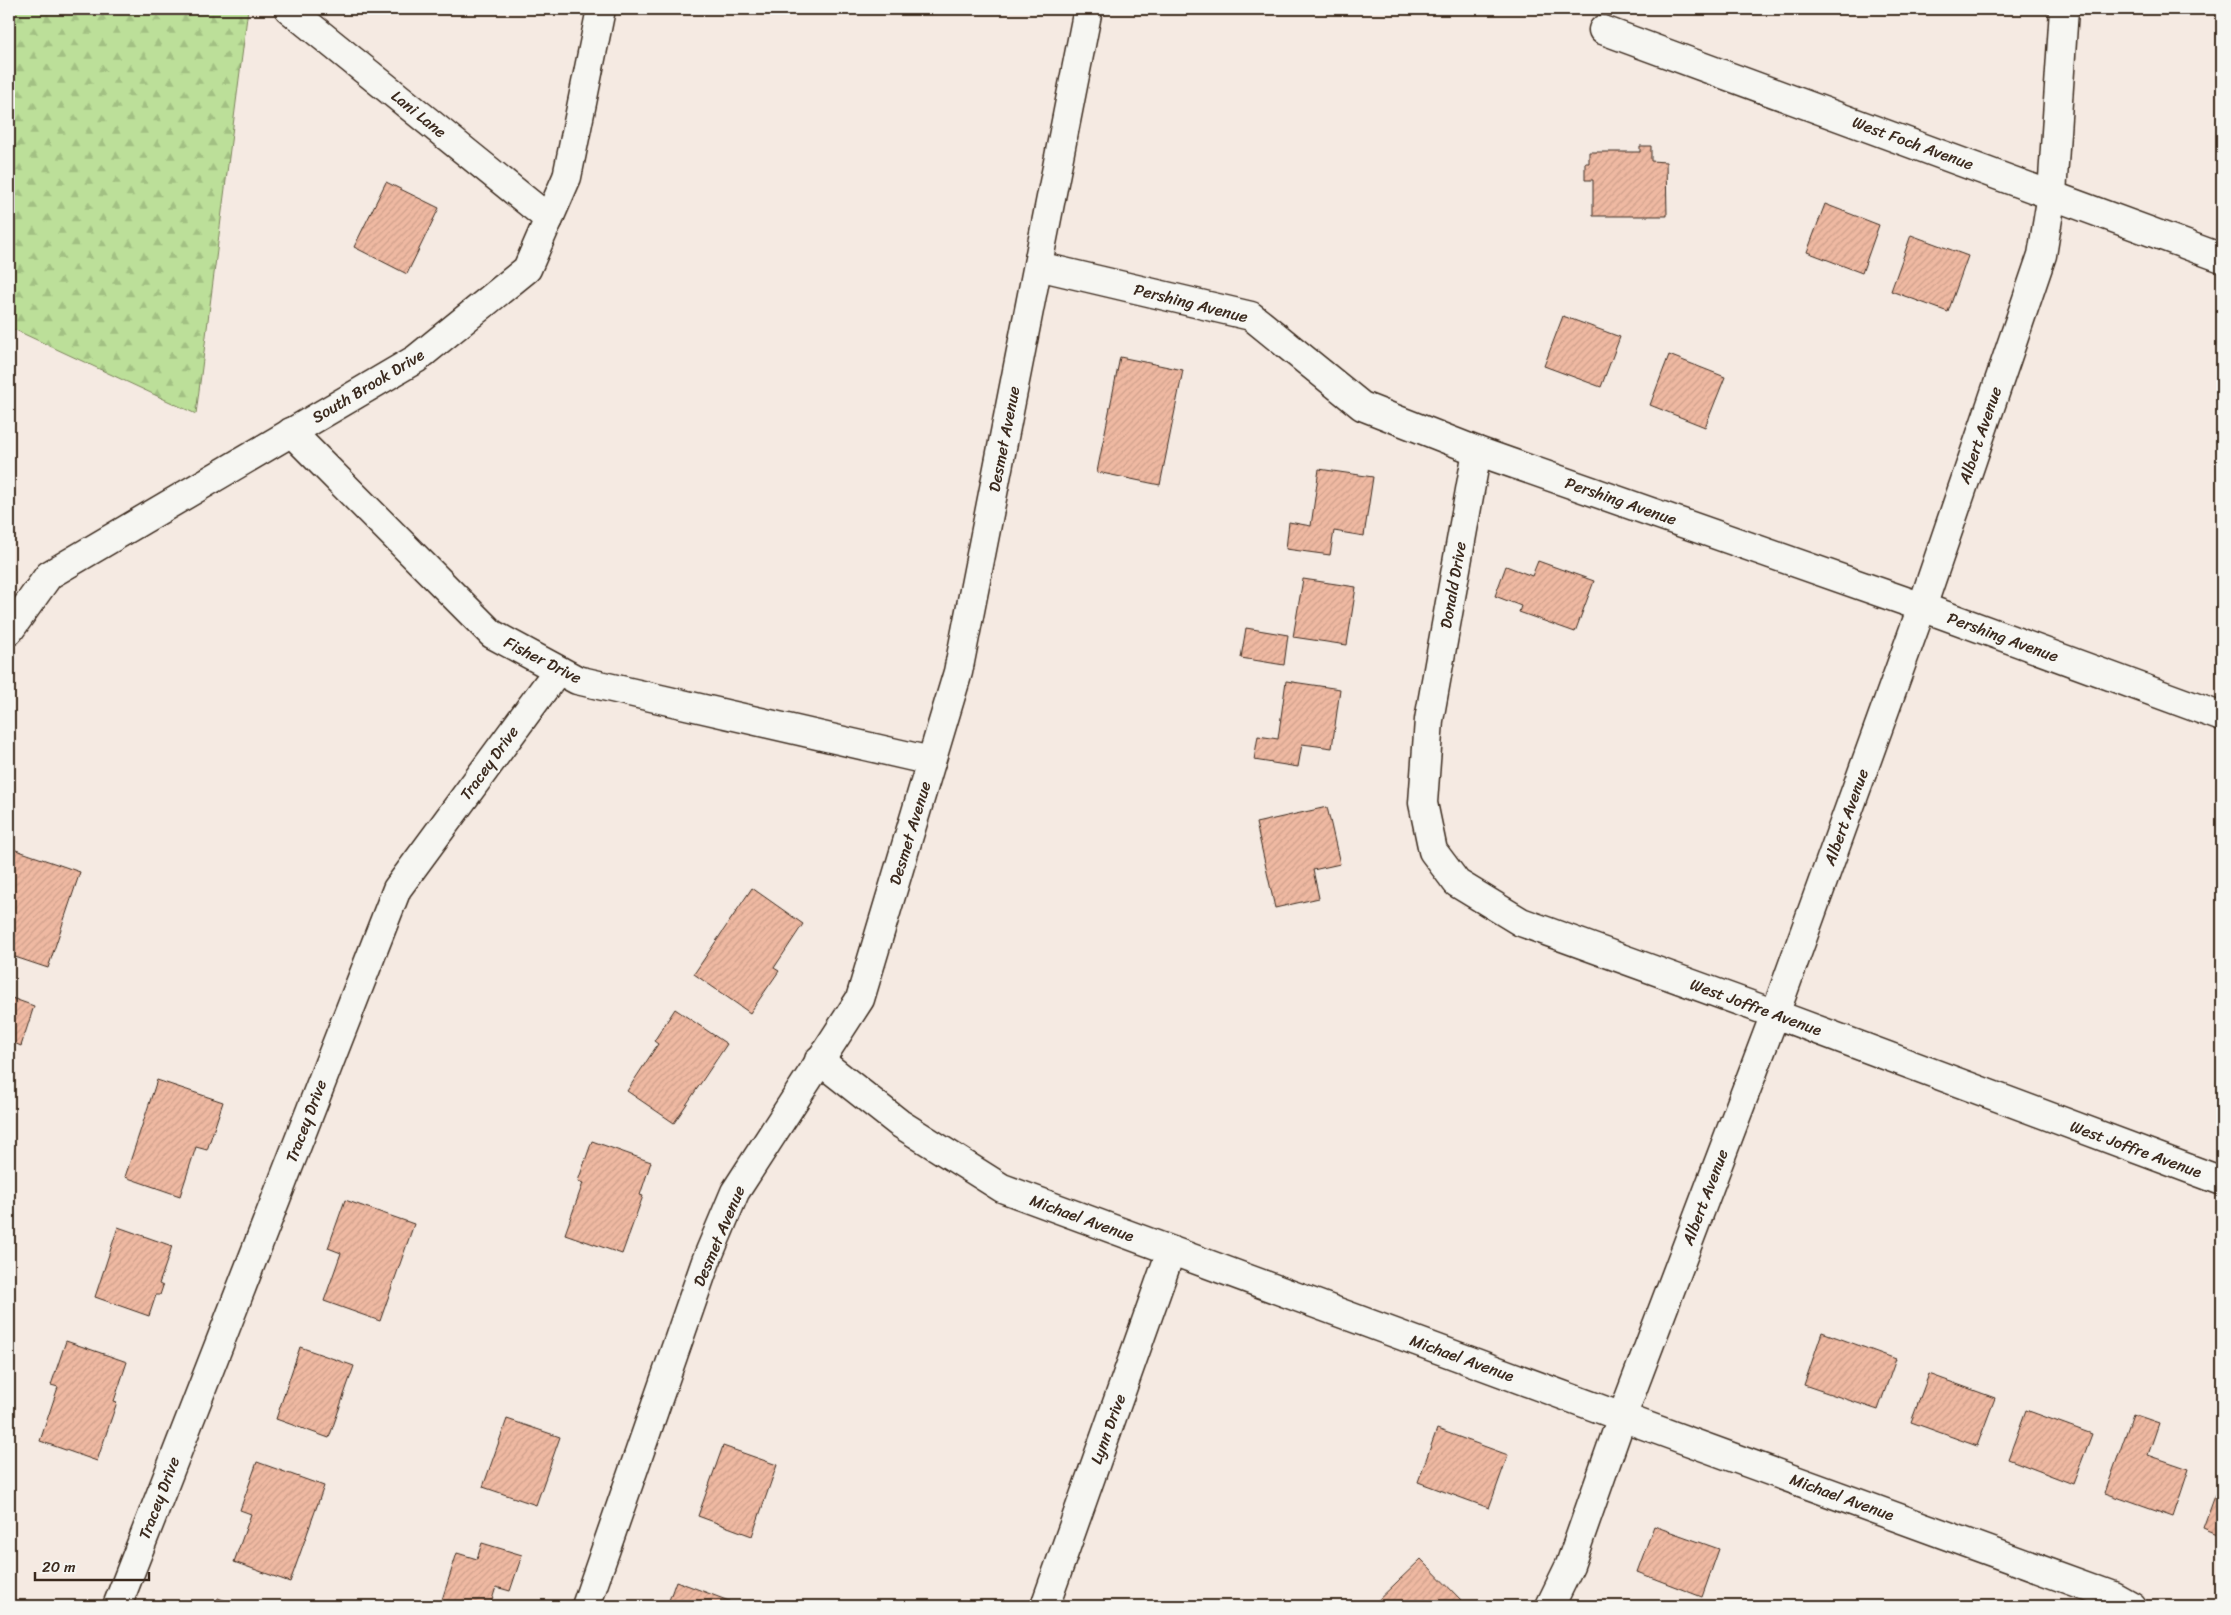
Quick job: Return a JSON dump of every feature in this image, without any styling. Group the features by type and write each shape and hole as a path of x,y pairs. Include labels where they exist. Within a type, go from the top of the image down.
{"street":[{"name":"Lani Lane","path":"289,9 549,219"},
{"name":"South Brook Drive","path":"9,632 49,575 416,359 527,269 567,177 601,9"},
{"name":"Desmet Avenue","path":"586,1606 706,1261 735,1192 860,999 958,672 1088,9"},
{"name":"Albert Avenue","path":"1550,1606 1570,1565 1622,1417 1774,1014 1922,607 2042,255 2052,194 2064,9"},
{"name":"West Foch Avenue","path":"1603,30 2222,258"},
{"name":"Pershing Avenue","path":"1038,266 1251,316 1362,406 1477,451 1922,607 2222,717"},
{"name":"Fisher Drive","path":"291,432 492,634 577,680 931,761"},
{"name":"Donald Drive","path":"1429,720 1477,451"},
{"name":"Tracey Drive","path":"117,1606 397,889 558,670"},
{"name":"West Joffre Avenue","path":"1429,720 1423,803 1434,851 1457,883 1520,922 1774,1014 2222,1181"},
{"name":"Michael Avenue","path":"819,1060 899,1123 1002,1188 2113,1596 2131,1606"},
{"name":"Lynn Drive","path":"1045,1606 1171,1251"}],"green space":[{"path":"9,9 248,9 196,414 9,327"}],"building":[{"path":"1640,146 1651,146 1651,161 1666,162 1667,216 1593,216 1593,180 1585,180 1585,163 1589,163 1589,152 1640,152"},
{"path":"386,182 439,208 407,274 354,247"},
{"path":"1825,204 1879,225 1862,273 1807,252"},
{"path":"1911,235 1968,256 1948,312 1891,291"},
{"path":"1563,316 1620,337 1601,387 1544,366"},
{"path":"1669,355 1725,377 1705,427 1650,405"},
{"path":"1120,357 1183,370 1160,485 1097,472"},
{"path":"1319,469 1373,477 1364,536 1334,531 1330,555 1286,549 1289,522 1311,526"},
{"path":"1538,561 1594,581 1575,632 1519,612 1521,606 1495,596 1506,566 1532,576"},
{"path":"1303,579 1356,587 1347,645 1293,637"},
{"path":"1246,628 1288,635 1284,665 1241,658"},
{"path":"1286,681 1340,689 1332,748 1302,744 1298,767 1254,760 1258,736 1278,739"},
{"path":"1327,807 1340,864 1313,870 1319,898 1275,908 1256,823"},
{"path":"13,849 80,872 48,968 9,955 9,860"},
{"path":"752,888 803,924 774,968 779,971 750,1013 694,974"},
{"path":"9,997 34,1006 21,1046 14,1043 9,1060"},
{"path":"675,1009 727,1044 674,1123 627,1091 658,1044 654,1041"},
{"path":"157,1080 223,1102 207,1150 196,1147 180,1196 125,1177"},
{"path":"592,1141 651,1162 640,1195 643,1196 622,1254 565,1234 583,1183 578,1181"},
{"path":"345,1200 414,1224 380,1321 324,1301 341,1253 328,1248"},
{"path":"118,1227 172,1246 159,1284 163,1286 160,1295 156,1295 149,1316 95,1297"},
{"path":"1822,1332 1896,1359 1878,1410 1804,1385"},
{"path":"66,1341 127,1362 114,1401 117,1402 97,1461 40,1441 58,1387 51,1385"},
{"path":"300,1347 354,1366 329,1438 276,1419"},
{"path":"1929,1374 1995,1398 1977,1446 1911,1422"},
{"path":"2026,1410 2092,1434 2073,1484 2008,1459"},
{"path":"2133,1414 2159,1423 2148,1455 2189,1469 2173,1517 2105,1493"},
{"path":"507,1419 560,1437 536,1505 483,1487"},
{"path":"1437,1429 1508,1455 1489,1508 1418,1482"},
{"path":"723,1446 777,1465 752,1536 698,1516"},
{"path":"257,1462 324,1486 290,1582 234,1562 251,1514 240,1510"},
{"path":"2220,1481 2222,1481 2222,1536 2203,1528"},
{"path":"1654,1526 1719,1549 1702,1597 1637,1572"},
{"path":"482,1543 522,1555 510,1591 496,1587 490,1606 440,1606 457,1553 477,1559"},
{"path":"1421,1559 1461,1600 1454,1606 1372,1606"},
{"path":"676,1581 729,1601 727,1606 667,1606"},
{"path":"218,1598 241,1606 215,1606"}]}
